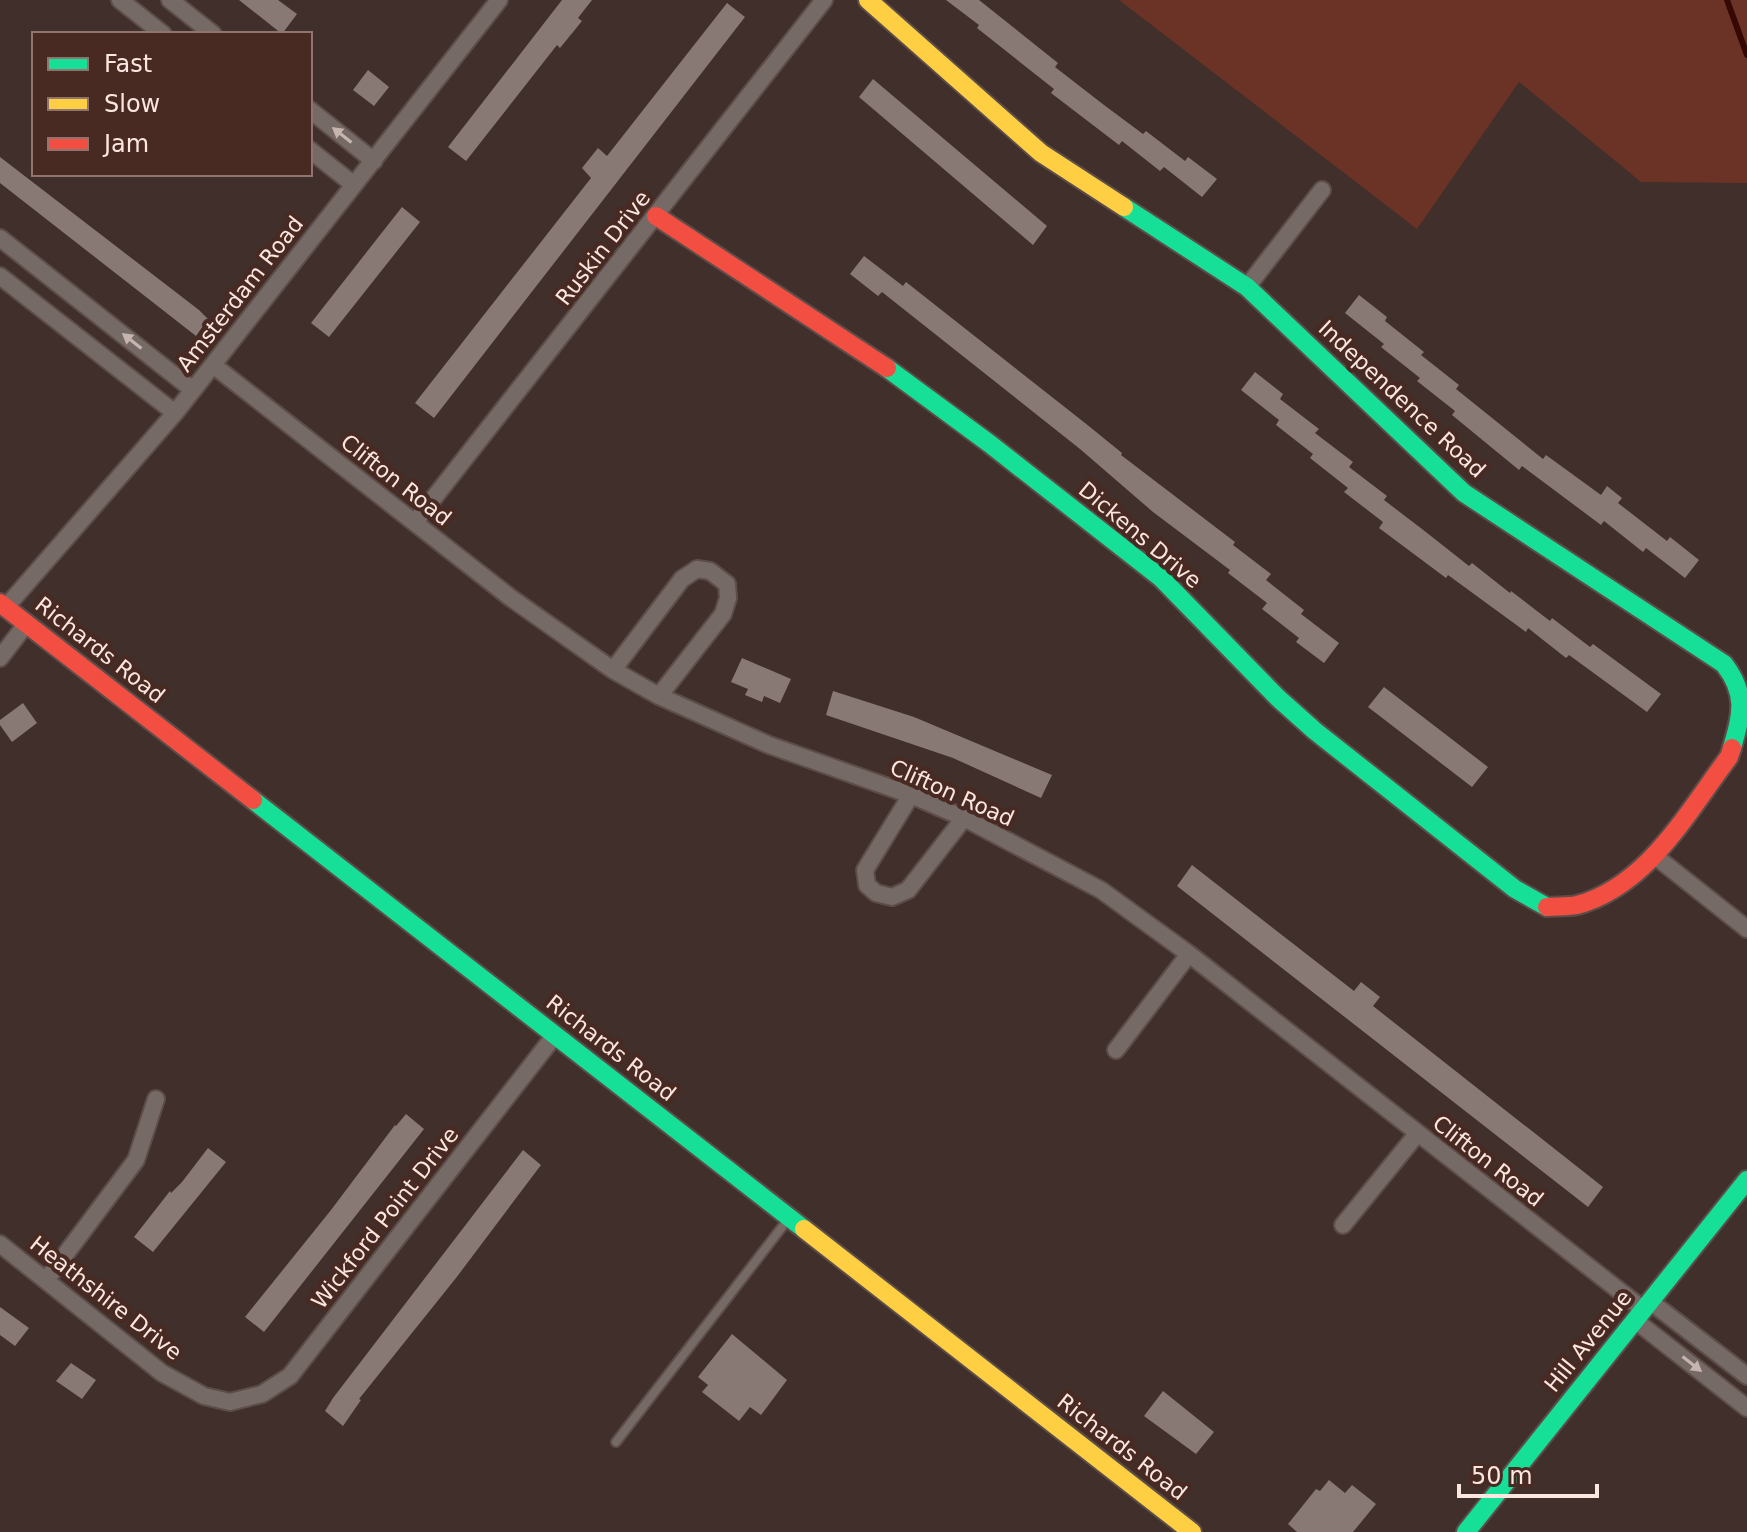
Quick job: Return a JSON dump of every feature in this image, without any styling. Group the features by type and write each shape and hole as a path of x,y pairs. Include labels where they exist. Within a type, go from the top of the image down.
{"street":[{"path":"120,0 160,32"},
{"path":"170,0 210,32"},
{"name":"Amsterdam Road","path":"2,605 175,413 499,0"},
{"name":"Ruskin Drive","path":"415,522 824,0"},
{"name":"Independence Road","path":"868,0 1041,153 1247,287 1464,493 1724,664 1736,678 1743,698 1729,757 1655,856"},
{"path":"312,112 374,161"},
{"path":"312,152 354,185"},
{"path":"1247,287 1322,190"},
{"name":"Dickens Drive","path":"656,216 856,346 990,444 1161,578 1278,698 1315,731 1515,889 1547,907 1577,905 1616,887 1655,856"},
{"path":"0,238 193,390"},
{"path":"0,276 175,413"},
{"name":"Clifton Road","path":"213,365 558,633 613,670 659,696 769,745 911,795 964,818 1101,890 1189,954 1644,1311"},
{"path":"613,670 682,579 697,569 710,571 727,584 728,598 723,614 659,696"},
{"name":"Richards Road","path":"2,605 1192,1532"},
{"path":"0,658 27,623"},
{"path":"911,795 865,870 867,885 876,893 892,897 908,890 964,818"},
{"path":"1655,856 1747,929"},
{"path":"1116,1050 1189,954"},
{"name":"Wickford Point Drive","path":"230,1402 262,1394 290,1376 555,1035"},
{"path":"47,1279 136,1160 156,1099"},
{"path":"1343,1225 1417,1134"},
{"name":"Hill Avenue","path":"1466,1532 1747,1180"},
{"name":"Heathshire Drive","path":"0,1244 162,1373 204,1396 230,1402"},
{"path":"1644,1311 1747,1376"},
{"path":"1644,1311 1747,1408"}],"lane":[{"path":"616,1442 789,1218"}],"shaded area":[{"path":"1119,0 1747,0 1747,183 1641,182 1519,82 1417,229"}],"building":[{"path":"239,0 278,0 297,14 284,32"},
{"path":"562,0 592,0 578,18 582,21 560,48 557,45 466,161 448,147"},
{"path":"946,0 979,0 1058,63 1055,67 1104,105 1143,134 1146,131 1185,161 1188,157 1217,179 1202,197 1164,167 1160,171 1122,141 1119,145 1051,93 1054,89"},
{"path":"727,3 745,17 434,418 415,403 591,178 582,168 598,148 607,156"},
{"path":"368,70 389,87 374,106 353,90"},
{"path":"873,79 1047,226 1033,245 859,97"},
{"path":"0,157 199,310 208,319 196,336 0,183"},
{"path":"402,207 420,222 329,337 311,323"},
{"path":"864,256 903,286 906,282 1121,455 1235,542 1233,545 1271,574 1266,580 1304,610 1301,614 1339,643 1324,663 1296,642 1299,638 1262,609 1267,603 1228,573 1230,570 1153,512 1080,449 882,292 878,296 850,274"},
{"path":"1359,295 1387,317 1385,321 1424,352 1421,355 1459,385 1456,389 1543,459 1546,455 1601,495 1607,486 1622,498 1618,503 1667,541 1670,537 1699,560 1685,578 1646,548 1643,552 1604,521 1601,525 1522,466 1519,470 1452,415 1455,411 1417,381 1420,378 1345,313"},
{"path":"1255,372 1283,394 1280,399 1319,429 1315,433 1353,462 1349,467 1387,496 1384,500 1469,566 1472,563 1550,621 1552,618 1590,647 1593,644 1661,694 1647,712 1569,655 1566,658 1528,628 1526,632 1448,575 1446,578 1379,528 1383,522 1344,492 1348,488 1310,458 1313,454 1276,425 1279,420 1241,390"},
{"path":"742,658 791,679 780,703 764,696 762,702 745,695 748,689 731,682"},
{"path":"1384,687 1488,767 1472,787 1368,707"},
{"path":"833,691 914,717 1052,775 1041,798 953,758 826,715"},
{"path":"23,703 37,723 12,742 0,720"},
{"path":"1192,865 1354,991 1361,982 1380,997 1373,1006 1603,1187 1588,1207 1177,886"},
{"path":"406,1114 424,1129 264,1332 245,1317"},
{"path":"208,1148 226,1162 153,1252 134,1237"},
{"path":"523,1150 541,1165 359,1399 343,1426 325,1411 333,1398"},
{"path":"0,1307 29,1328 15,1346 0,1335"},
{"path":"732,1334 787,1380 761,1415 750,1407 739,1421 702,1392 708,1385 698,1377"},
{"path":"71,1363 96,1380 82,1399 56,1381"},
{"path":"1163,1391 1214,1432 1196,1454 1144,1416"},
{"path":"1329,1480 1345,1493 1352,1485 1376,1504 1353,1532 1297,1532 1288,1524 1316,1489 1320,1491"}],"waterway":[{"path":"1727,0 1747,55"}],"traffic: fast":[{"path":"1124,207 1247,287 1464,493 1724,664 1736,685 1740,704 1732,748"},
{"path":"887,368 1161,578 1278,698 1315,731 1515,889 1547,907"},
{"path":"253,800 804,1229"},
{"path":"1466,1532 1747,1180"}],"traffic: slow":[{"path":"868,0 1041,153 1124,207"},
{"path":"804,1229 1192,1532"}],"traffic: jam":[{"path":"656,216 887,368"},
{"path":"0,603 253,800"},
{"path":"1547,907 1577,905 1602,895 1645,864 1682,823 1729,757 1732,748"}]}
